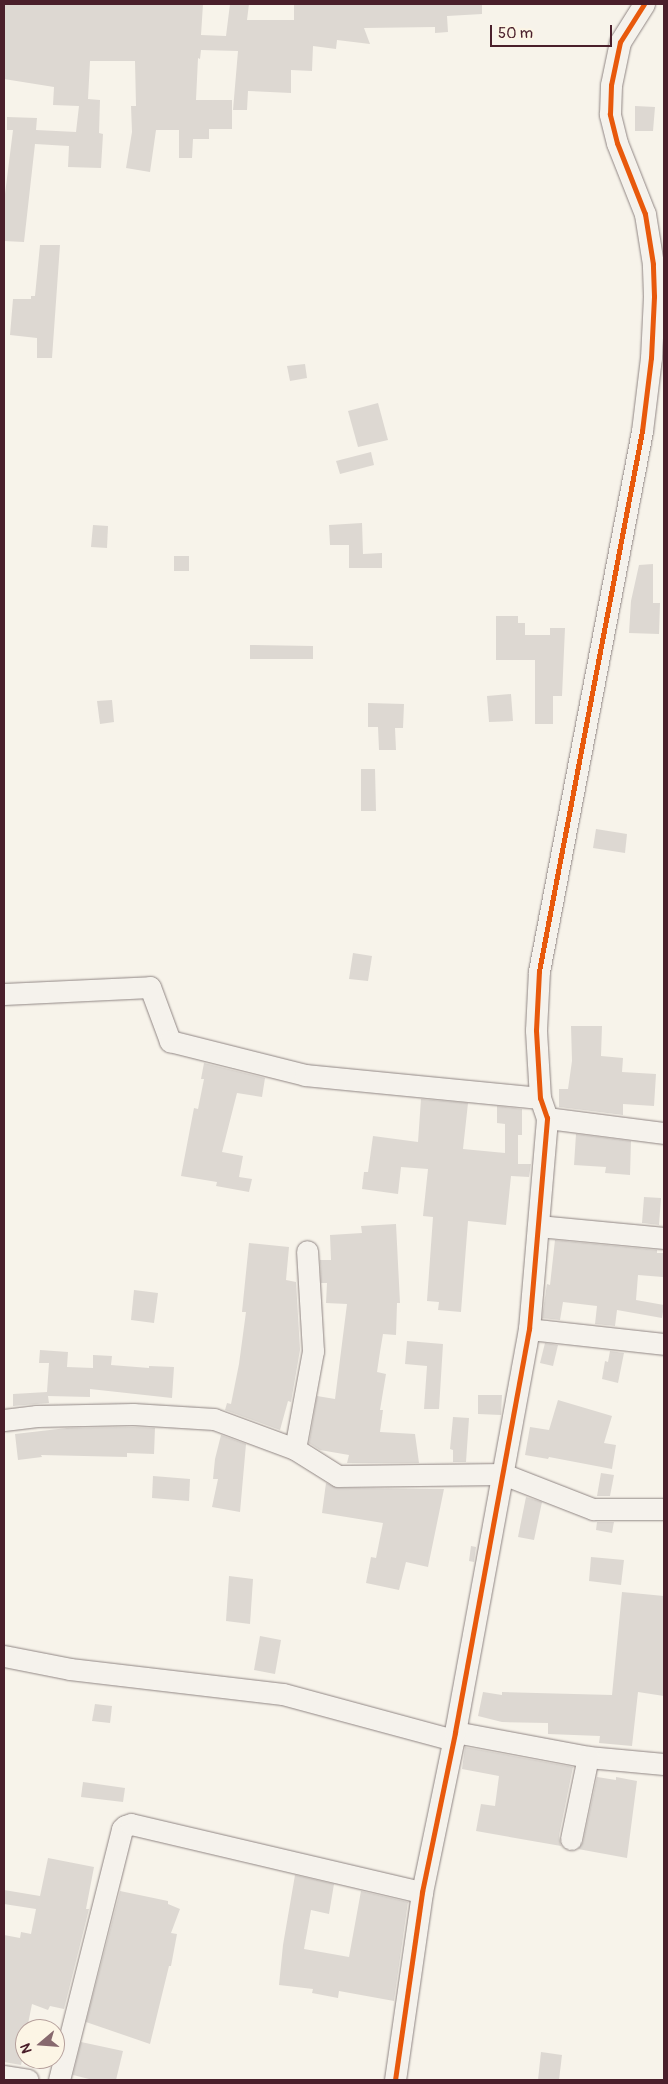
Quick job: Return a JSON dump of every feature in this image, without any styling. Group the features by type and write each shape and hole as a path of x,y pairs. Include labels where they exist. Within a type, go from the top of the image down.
{"street":[{"path":"396,2080 422,1892 454,1736 529,1329 546,1118 540,1098 536,1030 539,971 642,431 650,358 654,296 653,264 645,214 617,143 610,114 611,85 620,42 644,4"},
{"path":"4,994 150,987 170,1041 305,1075 540,1098"},
{"path":"546,1118 664,1133"},
{"path":"538,1226 664,1238"},
{"path":"295,1449 313,1351 307,1251"},
{"path":"529,1329 664,1344"},
{"path":"4,1420 37,1416 133,1414 214,1419 295,1449 338,1476 503,1474 594,1509 664,1509"},
{"path":"4,1656 70,1669 283,1694 454,1736 588,1757 664,1764"},
{"path":"572,1839 588,1757"},
{"path":"59,2080 122,1830 125,1826 131,1824 422,1892"},
{"path":"4,2076 28,2080"}],"building":[{"path":"4,4 203,4 201,35 226,36 230,4 249,4 247,20 294,20 294,4 482,4 482,14 447,16 448,32 435,33 435,27 364,28 370,44 337,40 336,49 313,46 312,71 291,70 291,93 248,91 247,110 233,110 238,51 201,50 200,59 198,58 196,100 232,100 232,129 209,129 209,139 193,139 192,158 179,158 179,130 156,130 150,172 126,168 132,132 131,106 136,106 135,61 90,61 88,99 100,100 99,133 103,134 101,168 68,167 69,146 35,144 24,242 4,241 4,202 13,130 7,130 7,117 37,118 36,130 76,132 79,106 53,105 54,87 4,79"},
{"path":"635,106 655,107 653,131 635,131"},
{"path":"40,245 60,245 52,358 37,358 37,338 10,335 13,299 31,299 31,296 35,296"},
{"path":"305,364 307,378 290,381 287,366"},
{"path":"378,403 388,440 358,447 348,411"},
{"path":"371,452 374,465 340,474 336,461"},
{"path":"362,523 363,554 382,553 382,568 349,568 349,545 330,545 329,525"},
{"path":"93,525 108,526 107,548 91,547"},
{"path":"174,556 189,556 189,571 174,571"},
{"path":"653,564 653,603 660,603 659,634 629,633 631,601 639,565"},
{"path":"496,616 518,616 518,623 525,623 525,635 550,635 550,628 565,628 562,696 553,696 553,724 535,724 535,660 496,660"},
{"path":"250,645 313,646 313,659 250,659"},
{"path":"511,694 513,721 489,722 487,696"},
{"path":"112,700 114,722 100,724 97,701"},
{"path":"368,703 404,704 403,728 395,728 396,750 379,750 378,727 368,727"},
{"path":"361,769 375,769 376,811 361,811"},
{"path":"596,829 627,834 625,853 593,848"},
{"path":"353,953 372,956 368,981 349,979"},
{"path":"571,1026 602,1026 601,1056 623,1058 622,1072 656,1074 654,1106 623,1104 623,1115 559,1107 559,1089 568,1089 572,1061"},
{"path":"204,1063 265,1078 262,1097 237,1093 222,1152 243,1156 239,1177 252,1179 249,1192 216,1186 217,1182 181,1176 194,1108 198,1109 204,1079 201,1079"},
{"path":"421,1099 468,1103 463,1149 505,1153 505,1124 497,1123 497,1106 522,1109 522,1135 518,1135 518,1164 531,1164 529,1177 511,1176 506,1225 468,1221 461,1312 438,1310 439,1302 427,1301 433,1217 423,1216 428,1169 401,1167 398,1194 362,1189 364,1172 368,1172 373,1136 418,1142"},
{"path":"576,1134 631,1141 630,1175 605,1173 606,1167 574,1165"},
{"path":"644,1197 661,1198 659,1225 642,1223"},
{"path":"396,1224 400,1303 397,1303 396,1335 383,1334 380,1352 377,1372 386,1374 380,1410 383,1410 380,1432 415,1434 419,1463 347,1463 349,1455 320,1450 309,1443 317,1396 335,1399 347,1304 326,1303 327,1283 321,1283 320,1260 331,1260 330,1235 362,1233 361,1226"},
{"path":"555,1240 657,1250 657,1253 664,1253 663,1277 638,1275 636,1300 664,1305 662,1318 617,1310 615,1326 595,1324 597,1306 563,1302 560,1320 542,1318 547,1284 550,1285"},
{"path":"249,1243 289,1247 286,1280 296,1282 300,1350 291,1402 288,1401 280,1430 225,1410 227,1403 231,1404 239,1364 246,1312 242,1312"},
{"path":"134,1290 158,1293 154,1323 131,1320"},
{"path":"407,1341 443,1344 439,1409 424,1409 427,1366 405,1364"},
{"path":"545,1343 558,1345 553,1366 540,1363"},
{"path":"40,1350 68,1352 67,1367 93,1368 93,1355 112,1356 111,1365 149,1368 149,1366 174,1367 172,1398 90,1389 90,1397 48,1396 49,1403 13,1406 13,1394 47,1392 49,1363 39,1363"},
{"path":"610,1351 624,1353 618,1383 602,1379 605,1361 608,1362"},
{"path":"478,1395 502,1395 501,1415 478,1414"},
{"path":"558,1400 612,1416 604,1443 616,1445 612,1469 549,1457 548,1459 525,1455 530,1427 549,1430"},
{"path":"453,1417 469,1418 466,1462 453,1462 453,1450 450,1449"},
{"path":"67,1428 155,1428 154,1454 127,1453 127,1457 41,1455 42,1457 18,1460 15,1434"},
{"path":"221,1435 246,1444 240,1512 212,1507 218,1479 213,1479 215,1459"},
{"path":"601,1473 614,1475 610,1496 597,1496"},
{"path":"153,1476 190,1479 189,1501 152,1498"},
{"path":"326,1483 338,1488 444,1489 428,1567 406,1562 399,1590 366,1583 371,1557 376,1558 383,1523 322,1513"},
{"path":"526,1497 542,1502 534,1540 518,1537"},
{"path":"597,1522 614,1522 612,1533 596,1530"},
{"path":"471,1546 476,1547 474,1562 469,1561"},
{"path":"591,1557 624,1560 621,1585 589,1581"},
{"path":"229,1576 253,1579 250,1624 226,1621"},
{"path":"622,1592 664,1596 664,1696 638,1692 632,1746 599,1743 600,1736 548,1734 548,1723 502,1722 478,1716 483,1692 502,1695 502,1692 612,1695"},
{"path":"260,1636 281,1640 275,1674 254,1670"},
{"path":"95,1704 112,1706 110,1723 92,1721"},
{"path":"465,1747 573,1767 559,1836 561,1846 476,1831 481,1804 495,1806 499,1776 462,1769"},
{"path":"597,1777 616,1780 616,1777 637,1781 627,1858 578,1849 583,1842"},
{"path":"83,1782 125,1788 123,1802 81,1797"},
{"path":"48,1858 94,1867 86,1909 89,1909 64,2009 50,2006 48,2010 32,2004 29,2019 15,2019 15,2064 4,2062 4,1935 20,1938 21,1932 31,1934 36,1909 4,1904 4,1890 40,1896"},
{"path":"295,1875 334,1884 329,1914 311,1910 304,1949 349,1957 361,1891 408,1902 394,2001 339,1991 338,1998 312,1993 313,1989 279,1985 283,1945"},
{"path":"120,1891 168,1901 168,1904 180,1909 171,1933 177,1934 171,1966 169,1966 150,2044 86,2022"},
{"path":"81,2042 123,2051 116,2080 93,2080 73,2075"},
{"path":"541,2052 562,2055 559,2080 538,2080"}],"cycle path":[{"path":"395,2080 422,1892 455,1732 529,1329 547,1118 540,1098 536,1030 539,971 642,431 651,358 654,296 653,264 645,214 617,143 610,114 611,85 620,42 644,4"}]}
